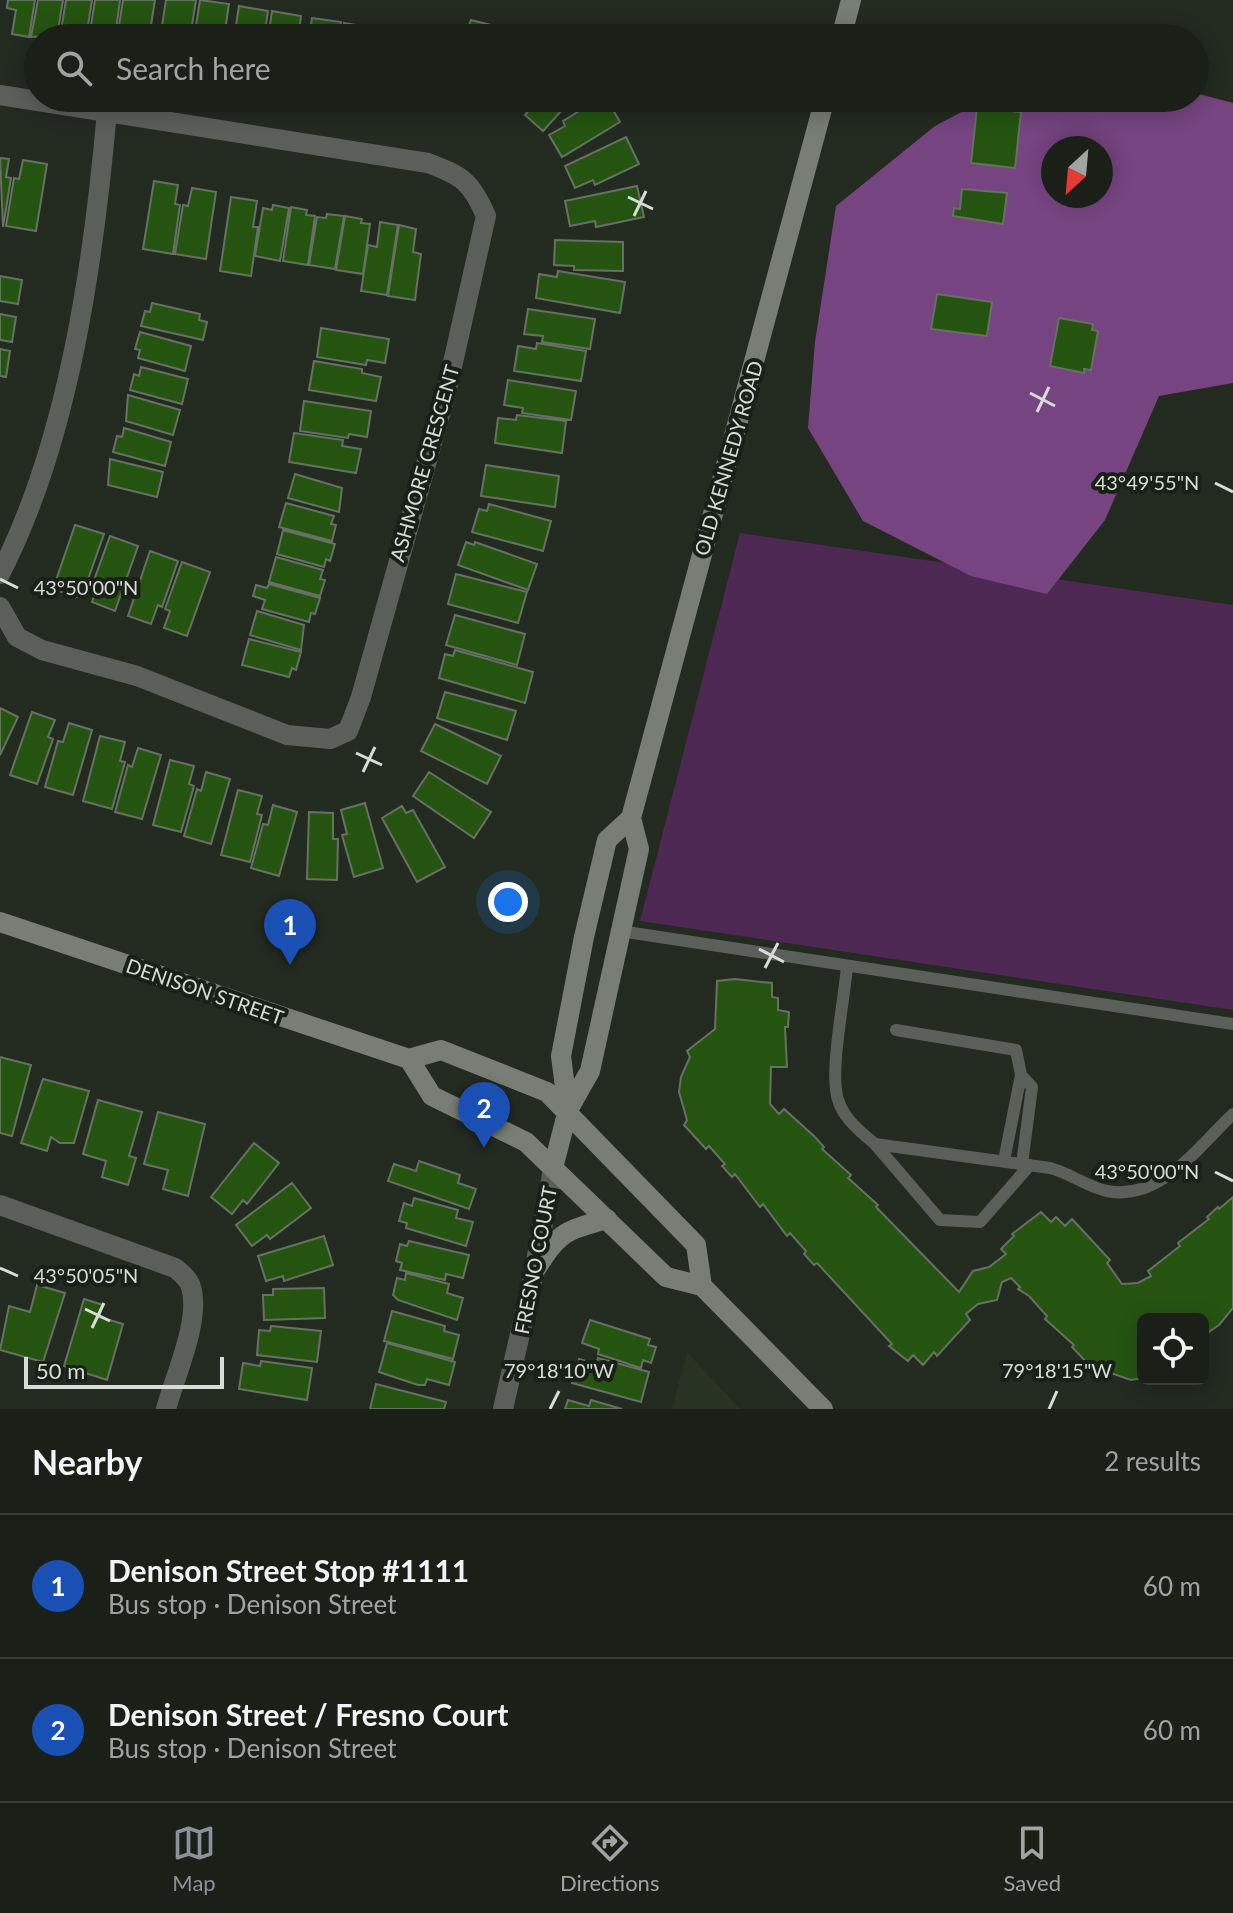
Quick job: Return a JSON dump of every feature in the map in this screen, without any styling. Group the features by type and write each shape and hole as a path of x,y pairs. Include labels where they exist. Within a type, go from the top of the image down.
{"street":[{"path":"845,24 851,0"},
{"name":"ASHMORE CRESCENT","path":"0,95 24,99"},
{"path":"0,574 52,438 67,383 99,197 107,112"},
{"name":"ASHMORE CRESCENT","path":"0,607 17,637 42,650 137,676 287,735 330,739 348,731 361,697 447,389 479,257 486,216 476,192 462,176 450,171 428,163 113,112"},
{"name":"OLD KENNEDY ROAD","path":"568,1110 590,1071 639,849 631,818 821,112"},
{"name":"OLD KENNEDY ROAD","path":"568,1110 561,1056 584,937 607,840 631,818"},
{"name":"DENISON STREET","path":"0,922 409,1059 441,1050 530,1083 568,1110 696,1245 702,1286"},
{"path":"409,1059 432,1096 506,1129 554,1164 666,1277 702,1286 823,1409"},
{"name":"FRESNO COURT","path":"503,1409 568,1110"},
{"path":"0,1205 175,1268 190,1283 194,1303 192,1323 166,1409"},
{"path":"534,1272 555,1239 570,1229 607,1219"}],"lane":[{"path":"620,931 1233,1024"},
{"path":"847,967 836,1091 843,1112 857,1130 875,1144 940,1220 980,1222 1026,1165 1032,1087 1021,1075"},
{"path":"896,1030 1016,1050 1021,1075 1004,1161"},
{"path":"875,1144 1004,1161 1069,1173 1103,1191 1139,1192 1170,1174 1233,1114"}],"shaded area":[{"path":"1209,97 1233,103 1233,383 1159,396 1105,520 1047,594 971,576 863,521 808,428 815,342 836,206 935,126 962,112 1209,112"},
{"path":"740,533 1233,605 1233,1010 640,921"},
{"path":"687,1352 740,1409 672,1409"}],"building":[{"path":"8,0 35,0 31,24 24,24 24,36 12,34 16,10 7,8"},
{"path":"38,0 63,0 59,24 33,24"},
{"path":"66,0 92,0 88,24 62,24"},
{"path":"95,0 120,0 117,24 91,24"},
{"path":"123,0 155,0 151,24 119,24"},
{"path":"166,0 196,0 192,24 162,24"},
{"path":"200,0 229,4 226,24 196,24"},
{"path":"239,6 268,11 266,24 236,24"},
{"path":"272,11 301,16 300,24 270,24"},
{"path":"312,18 341,22 341,24 311,24"},
{"path":"528,112 560,112 543,131 525,115"},
{"path":"578,112 614,112 620,122 562,157 549,135 565,126 563,121"},
{"path":"976,112 1021,112 1015,168 971,163"},
{"path":"626,137 639,164 595,185 593,180 575,188 565,166"},
{"path":"0,158 9,159 6,177 11,178 3,227"},
{"path":"23,160 47,164 36,231 6,226 14,178 19,179"},
{"path":"154,181 178,185 175,204 180,205 173,254 143,249"},
{"path":"637,186 644,217 596,227 595,221 570,226 565,201"},
{"path":"192,188 216,192 206,259 175,254 183,205 188,206"},
{"path":"962,189 1007,193 1003,224 953,216 954,208 960,209"},
{"path":"231,197 257,201 253,227 258,227 251,276 220,271"},
{"path":"273,205 289,208 280,261 255,256 263,208 272,210"},
{"path":"291,207 307,210 306,215 315,216 308,265 283,261"},
{"path":"327,214 344,216 335,269 309,265 317,217 326,218"},
{"path":"345,216 370,224 363,274 336,270"},
{"path":"380,222 398,225 387,295 361,291 368,245 377,247"},
{"path":"399,225 416,229 413,252 421,254 415,300 388,296"},
{"path":"555,240 623,242 623,271 574,270 574,266 554,265"},
{"path":"558,271 625,282 620,313 536,298 539,274 557,277"},
{"path":"0,276 22,280 18,304 0,301"},
{"path":"937,294 992,302 987,336 931,329"},
{"path":"152,303 200,314 199,320 207,322 203,340 141,326 145,311 150,312"},
{"path":"528,309 595,319 590,349 542,342 543,336 524,334"},
{"path":"0,314 16,317 12,342 0,340"},
{"path":"1059,318 1093,324 1092,330 1098,331 1091,370 1084,369 1084,373 1050,366"},
{"path":"321,328 389,339 385,363 367,360 366,365 317,357"},
{"path":"140,332 191,346 185,371 138,358 140,350 135,349"},
{"path":"537,343 586,351 581,381 514,371 518,346 536,349"},
{"path":"0,349 10,351 6,377 0,376"},
{"path":"314,361 362,369 362,373 381,377 376,401 309,390"},
{"path":"141,367 188,379 182,404 130,390 134,374 139,376"},
{"path":"508,380 576,391 571,420 522,413 523,408 504,405"},
{"path":"128,395 180,410 173,435 126,421"},
{"path":"304,401 371,411 367,437 349,434 348,438 300,431"},
{"path":"517,415 566,421 562,453 495,443 498,418 516,420"},
{"path":"124,428 171,442 165,466 113,452 117,436 122,437"},
{"path":"294,433 343,440 342,446 361,449 356,473 289,462"},
{"path":"110,459 163,472 157,497 108,485"},
{"path":"486,465 559,476 555,507 481,496"},
{"path":"295,474 342,488 339,512 288,498"},
{"path":"286,503 334,516 331,524 336,525 332,541 279,527"},
{"path":"489,504 551,521 543,551 472,532 479,509 487,511"},
{"path":"75,525 104,534 87,582 83,581 77,597 53,589"},
{"path":"283,530 335,544 330,561 326,559 324,567 277,554"},
{"path":"110,536 138,546 115,611 92,602 98,585 93,583"},
{"path":"466,542 474,545 475,542 537,564 528,590 458,565"},
{"path":"150,551 178,561 162,607 158,605 151,624 128,616"},
{"path":"276,557 323,570 320,579 325,580 320,596 269,582"},
{"path":"182,562 210,572 187,636 164,628 170,611 165,609"},
{"path":"456,574 527,592 518,623 448,604"},
{"path":"269,584 320,598 309,622 262,609 265,600 253,596 256,585 267,588"},
{"path":"257,611 304,625 301,650 250,635"},
{"path":"455,615 525,634 517,665 446,645"},
{"path":"249,639 301,652 296,670 292,668 289,677 242,665"},
{"path":"455,650 533,672 525,703 439,678 445,654 453,656"},
{"path":"445,692 516,711 507,740 437,718"},
{"path":"0,708 18,717 0,755"},
{"path":"32,712 55,720 48,737 53,739 37,784 10,775"},
{"path":"69,723 92,730 73,795 45,787 58,741 63,742"},
{"path":"435,724 501,756 487,784 421,751"},
{"path":"100,736 125,742 120,761 125,762 112,809 83,801"},
{"path":"138,748 161,755 142,819 115,812 128,765 132,767"},
{"path":"170,760 194,766 189,784 194,786 181,832 153,825"},
{"path":"206,772 230,779 211,844 184,836 197,789 201,791"},
{"path":"429,772 491,812 474,838 413,796"},
{"path":"238,790 262,796 257,814 262,815 250,862 221,855"},
{"path":"365,803 383,868 354,877 342,835 347,834 341,810"},
{"path":"273,805 297,812 279,876 251,868 263,824 268,825"},
{"path":"402,806 406,813 413,810 445,867 417,882 382,818"},
{"path":"309,812 333,813 333,839 338,839 337,880 307,879"},
{"path":"735,979 772,983 772,997 778,998 778,1010 789,1012 788,1027 785,1027 787,1067 771,1067 770,1104 779,1114 784,1109 814,1136 824,1147 822,1149 851,1175 848,1178 878,1205 876,1207 959,1292 973,1271 989,1267 1006,1254 1001,1249 1014,1236 1012,1234 1041,1212 1051,1222 1056,1217 1065,1226 1072,1219 1110,1260 1107,1263 1122,1284 1138,1283 1151,1276 1148,1271 1233,1197 1233,1308 1209,1332 1209,1313 1137,1313 1137,1379 1131,1380 1090,1366 1011,1278 1002,1282 997,1300 978,1304 966,1314 970,1320 937,1356 934,1352 923,1365 913,1355 908,1361 889,1346 892,1344 817,1263 814,1265 790,1233 787,1236 763,1204 760,1207 735,1174 732,1177 709,1146 706,1149 684,1125 687,1120 679,1092 681,1077 690,1057 687,1051 715,1029 717,981"},
{"path":"0,1057 31,1065 12,1136 0,1133"},
{"path":"43,1079 89,1091 74,1143 60,1143 51,1137 47,1151 21,1143"},
{"path":"98,1100 142,1112 129,1156 136,1158 128,1185 102,1177 106,1161 83,1154"},
{"path":"158,1112 205,1124 188,1196 163,1189 168,1170 144,1164"},
{"path":"254,1143 279,1163 247,1204 243,1200 232,1214 211,1197"},
{"path":"419,1161 460,1175 458,1183 476,1189 469,1209 388,1181 394,1164 416,1171"},
{"path":"292,1183 311,1208 270,1239 267,1235 252,1246 236,1225"},
{"path":"414,1198 458,1210 456,1218 473,1222 466,1246 406,1228 407,1223 399,1221 404,1203 412,1206"},
{"path":"324,1236 333,1265 284,1281 283,1276 266,1281 258,1256"},
{"path":"409,1241 469,1255 463,1278 446,1274 445,1280 400,1270 402,1263 396,1261 400,1244 407,1246"},
{"path":"406,1273 449,1284 447,1293 463,1298 457,1320 398,1300 393,1295 397,1278 405,1280"},
{"path":"37,1285 65,1293 43,1362 0,1350 9,1306 30,1312"},
{"path":"324,1288 325,1318 264,1320 263,1295 273,1295 273,1289"},
{"path":"84,1299 103,1305 99,1317 123,1324 107,1380 64,1366"},
{"path":"392,1311 445,1326 444,1331 459,1335 453,1359 384,1341"},
{"path":"590,1320 650,1339 648,1345 656,1347 651,1363 643,1360 641,1368 598,1354 599,1349 582,1343"},
{"path":"271,1326 321,1331 317,1362 257,1355 259,1330 270,1331"},
{"path":"387,1343 455,1362 449,1385 427,1379 425,1385 418,1385 379,1372"},
{"path":"598,1358 649,1372 641,1402 572,1383 579,1359 596,1364"},
{"path":"261,1361 312,1368 307,1400 239,1389 243,1363 260,1366"},
{"path":"376,1384 446,1402 444,1409 370,1409"},
{"path":"568,1400 589,1406 591,1400 622,1409 565,1409"}],"place":[{"name":"Denison Street Stop #1111","path":"290,965"},
{"name":"Denison Street / Fresno Court","path":"484,1148"}]}
